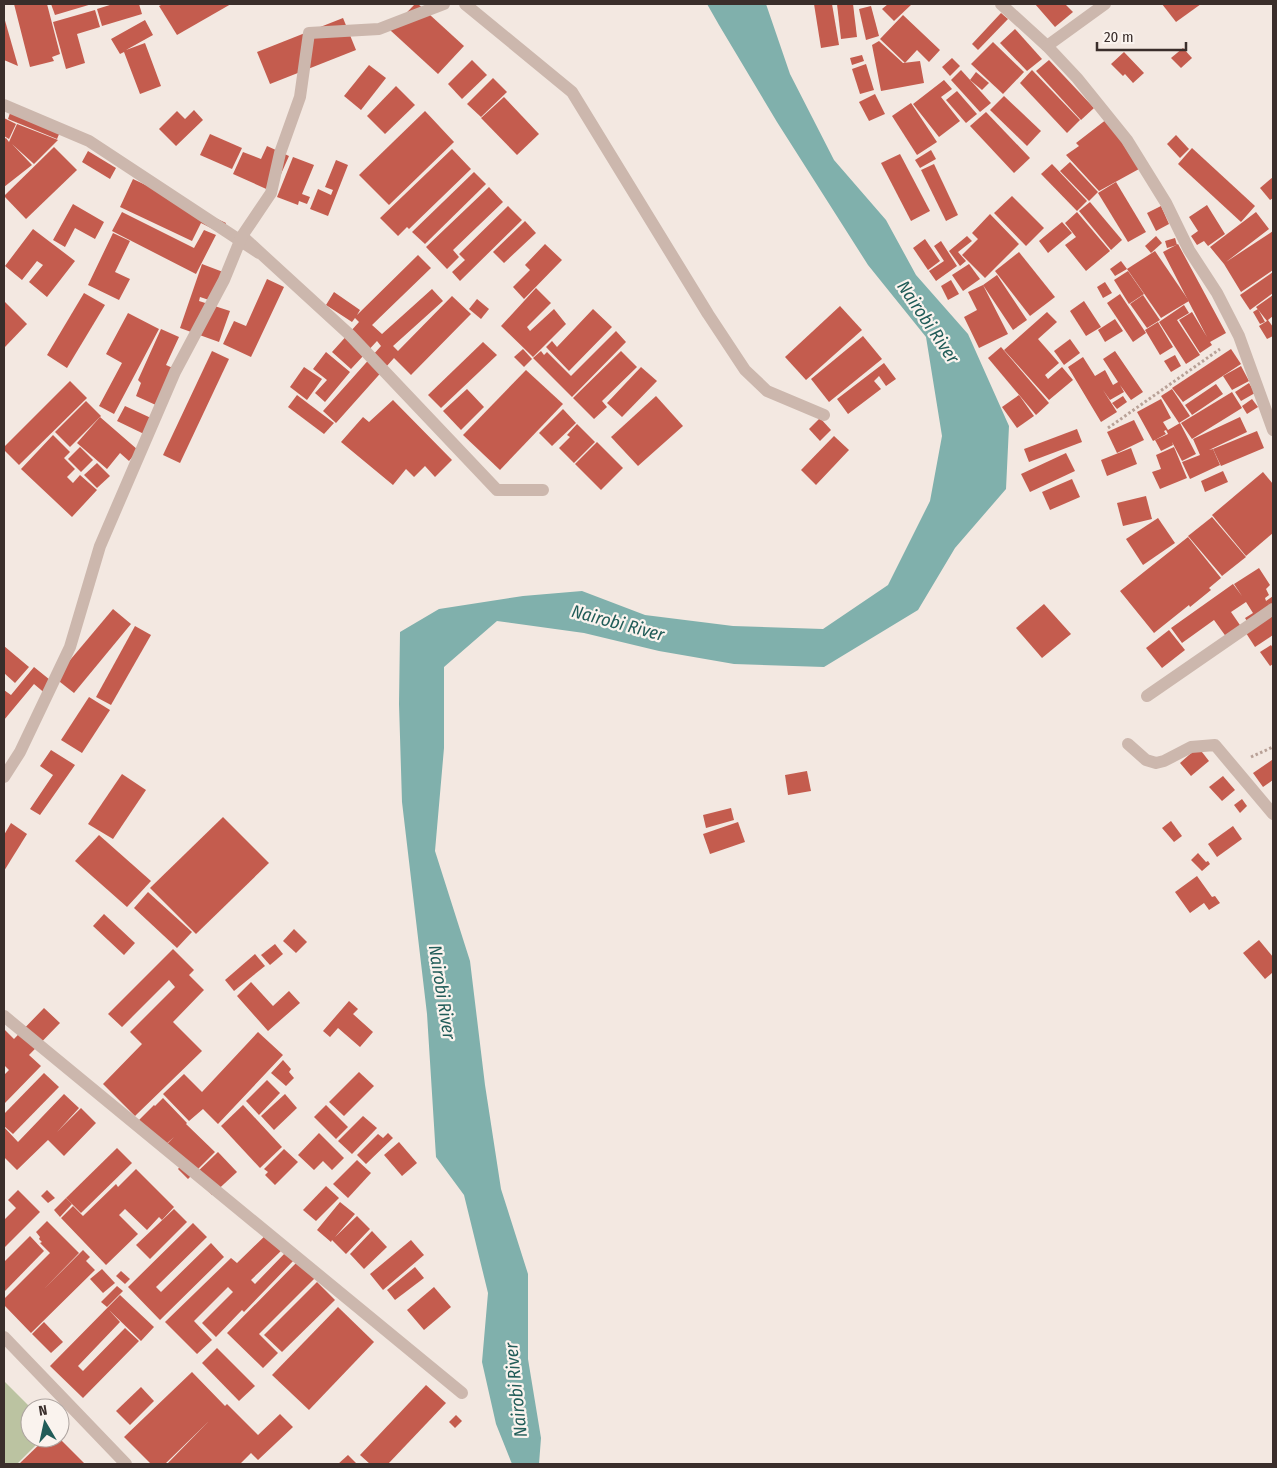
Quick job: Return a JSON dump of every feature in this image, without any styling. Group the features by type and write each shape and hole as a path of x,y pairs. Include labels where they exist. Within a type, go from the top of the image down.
{"street":[{"path":"4,777 20,752 70,646 100,546 175,372 224,280 242,236 271,193 280,153 300,97 309,33 379,29 444,4"},
{"path":"465,4 572,92 708,314 745,370 767,391 824,415"},
{"path":"1001,4 1047,46 1077,78 1127,140 1166,203 1189,250 1217,293 1239,336 1273,430"},
{"path":"1047,46 1105,4"},
{"path":"4,105 89,141 259,254 242,236"},
{"path":"242,236 350,335 497,490 543,490"},
{"path":"1146,696 1273,609"},
{"path":"1128,744 1146,760 1156,763 1164,761 1190,747 1215,745 1273,814"},
{"path":"4,1016 462,1393"},
{"path":"4,1337 126,1464"}],"path":[{"path":"1108,428 1239,336"}],"green space":[{"path":"4,1381 21,1398 20,1448 33,1448 17,1464 4,1464"}],"water":[{"name":"Nairobi River","path":"707,4 766,4 790,74 834,160 886,220 916,275 968,334 1009,426 1006,489 955,548 918,610 824,667 734,664 659,651 584,633 497,621 444,667 444,748 435,851 470,961 485,1085 501,1189 528,1274 528,1359 541,1438 539,1464 512,1464 496,1424 482,1362 488,1293 464,1195 436,1157 427,1014 402,802 399,704 400,632 439,609 523,596 582,591 645,615 733,626 823,629 888,585 930,501 942,436 926,337 868,265 777,122"}],"building":[{"path":"14,4 47,4 60,54 52,57 54,61 30,67"},
{"path":"51,4 92,4 55,15"},
{"path":"113,4 139,4 142,14 102,26 97,9"},
{"path":"163,4 231,4 177,35 159,6"},
{"path":"415,4 418,4 464,46 438,74 390,30"},
{"path":"814,4 832,4 839,45 821,48"},
{"path":"837,4 853,4 857,37 841,39"},
{"path":"888,4 912,4 894,21 882,9"},
{"path":"1035,4 1065,4 1073,12 1055,27"},
{"path":"1162,4 1201,4 1176,22"},
{"path":"871,6 879,36 866,40 859,9"},
{"path":"95,10 100,27 77,34 85,63 66,69 53,22"},
{"path":"1001,13 1008,19 978,50 972,44"},
{"path":"903,15 940,50 929,62 917,50 905,63 880,39"},
{"path":"4,17 18,66 4,60"},
{"path":"343,18 356,50 270,84 257,52"},
{"path":"145,20 153,35 126,50 145,43 161,86 140,94 124,52 120,54 111,39"},
{"path":"1015,29 1042,59 1027,71 1000,43"},
{"path":"879,41 903,63 920,61 924,83 881,91 872,45"},
{"path":"993,42 1024,72 1003,94 971,64"},
{"path":"1183,48 1192,58 1181,68 1171,58"},
{"path":"1124,52 1144,73 1133,83 1125,74 1123,76 1111,64"},
{"path":"862,55 864,61 852,65 850,58"},
{"path":"952,58 960,66 950,76 942,67"},
{"path":"472,60 487,75 462,99 448,84"},
{"path":"1049,60 1094,108 1081,120 1036,71"},
{"path":"866,64 874,90 860,94 852,69"},
{"path":"369,65 386,78 361,110 344,96"},
{"path":"961,70 991,103 980,112 951,80"},
{"path":"1032,70 1080,120 1067,133 1020,83"},
{"path":"976,72 989,83 982,90 970,80"},
{"path":"493,78 507,92 481,117 467,104"},
{"path":"944,80 952,89 941,97 960,121 939,137 913,104"},
{"path":"396,86 415,105 385,134 367,116"},
{"path":"957,91 977,114 966,123 946,100"},
{"path":"875,94 885,114 869,121 859,102"},
{"path":"1004,96 1041,131 1027,146 990,110"},
{"path":"504,97 539,134 517,155 481,118"},
{"path":"911,103 937,142 917,155 892,116"},
{"path":"12,107 62,127 57,139 8,119"},
{"path":"194,110 203,120 176,146 159,129 177,111 185,119"},
{"path":"425,111 454,142 389,205 359,175"},
{"path":"986,112 1030,158 1014,173 970,126"},
{"path":"4,118 16,124 9,139 4,136"},
{"path":"1107,119 1139,169 1099,191 1066,155 1079,146 1076,143"},
{"path":"17,124 58,140 34,164 12,144 32,165 4,187 4,139 6,138 9,142"},
{"path":"210,134 242,148 232,169 200,155"},
{"path":"1176,135 1189,149 1180,158 1167,144"},
{"path":"267,146 289,156 273,192 233,174 243,152 261,159"},
{"path":"54,147 77,170 26,219 4,196"},
{"path":"1192,148 1255,206 1241,222 1178,164"},
{"path":"452,149 471,169 409,229 407,227 398,236 380,218"},
{"path":"931,150 936,159 920,168 915,160"},
{"path":"88,151 116,168 110,179 82,162"},
{"path":"900,154 930,211 911,221 881,163"},
{"path":"293,157 314,165 302,194 310,197 307,204 299,201 298,205 277,197"},
{"path":"336,160 348,165 328,216 310,209 318,189 331,195 333,190 325,187"},
{"path":"1070,162 1098,192 1089,201 1060,171"},
{"path":"934,164 958,215 946,221 921,170"},
{"path":"1052,164 1087,201 1077,211 1041,174"},
{"path":"474,172 486,184 425,244 412,232"},
{"path":"1273,177 1273,198 1270,200 1260,188"},
{"path":"133,179 226,223 221,233 201,223 192,241 120,207"},
{"path":"1116,182 1146,232 1128,242 1098,193"},
{"path":"489,187 503,202 453,250 459,257 447,269 426,247"},
{"path":"1012,196 1044,228 1026,246 994,213"},
{"path":"1090,202 1122,240 1111,250 1079,211"},
{"path":"73,204 104,222 95,239 75,228 65,247 53,240"},
{"path":"1207,205 1225,234 1208,246 1204,241 1197,245 1191,236 1198,231 1189,217"},
{"path":"508,206 522,220 460,281 452,272 465,260 459,254"},
{"path":"1161,206 1169,224 1156,231 1147,213"},
{"path":"122,212 194,248 204,230 216,235 196,274 112,231"},
{"path":"1077,212 1110,251 1086,271 1065,245 1076,237 1065,223"},
{"path":"1256,212 1269,229 1226,262 1273,231 1273,270 1241,292 1224,264 1210,247"},
{"path":"990,214 1019,244 985,278 962,255 978,239 972,233"},
{"path":"525,221 536,233 504,263 493,252"},
{"path":"1062,222 1072,233 1048,253 1039,241"},
{"path":"33,229 75,261 47,297 29,282 43,265 37,261 22,280 5,266"},
{"path":"113,233 130,241 115,272 130,279 119,300 88,285"},
{"path":"967,236 972,241 958,252 966,261 960,266 949,251"},
{"path":"1156,236 1162,243 1151,253 1145,246"},
{"path":"1175,238 1177,245 1167,248 1165,241"},
{"path":"925,239 940,261 928,270 913,248"},
{"path":"941,241 957,266 936,281 929,271 944,261 934,246"},
{"path":"545,244 562,260 524,299 513,287 530,270 525,265"},
{"path":"1178,244 1226,333 1210,342 1212,345 1200,353 1179,320 1192,312 1207,337 1163,252"},
{"path":"1155,251 1189,301 1161,318 1127,269"},
{"path":"1019,252 1055,297 1030,316 995,271"},
{"path":"418,255 431,268 372,325 382,334 432,289 443,301 393,346 398,351 452,296 471,314 411,375 394,358 336,423 323,411 381,346 377,341 351,369 332,352 359,322 355,318 352,322 326,305 334,292 360,310 357,315"},
{"path":"1121,261 1127,269 1115,276 1110,269"},
{"path":"202,264 223,272 212,301 200,297 199,301 230,311 219,342 180,328"},
{"path":"969,264 980,279 963,291 952,275"},
{"path":"1128,271 1144,294 1129,304 1114,280"},
{"path":"1273,272 1273,293 1250,310 1240,295"},
{"path":"997,275 1027,320 1013,330 983,285"},
{"path":"267,279 284,287 251,357 223,344 234,321 246,326"},
{"path":"951,280 959,294 948,300 941,286"},
{"path":"1105,282 1112,293 1103,298 1097,287"},
{"path":"983,285 1008,334 979,348 964,317 977,310 968,292"},
{"path":"536,288 551,303 527,327 530,331 554,309 566,324 533,357 501,326"},
{"path":"84,293 105,305 67,368 47,355"},
{"path":"1120,294 1146,333 1133,342 1107,303"},
{"path":"1143,295 1160,320 1147,328 1130,304"},
{"path":"1273,295 1273,316 1268,320 1273,327 1273,336 1267,339 1259,326 1267,321 1256,307"},
{"path":"477,299 489,309 481,319 469,309"},
{"path":"4,301 27,324 4,348"},
{"path":"1084,301 1101,327 1086,336 1070,311"},
{"path":"1184,305 1189,313 1177,320 1200,355 1186,364 1159,322"},
{"path":"840,306 862,330 806,380 785,357"},
{"path":"593,309 612,327 569,371 546,347 552,341 557,347"},
{"path":"1258,309 1265,322 1260,324 1253,312"},
{"path":"1047,312 1057,322 1038,339 1059,363 1045,375 1048,379 1062,367 1073,380 1049,400 1004,350"},
{"path":"128,313 159,329 114,414 99,406 122,363 106,354"},
{"path":"1115,319 1123,331 1105,342 1098,330"},
{"path":"1158,322 1173,347 1160,355 1145,330"},
{"path":"161,329 179,337 166,365 175,369 158,406 136,396 141,383 138,380"},
{"path":"616,331 626,342 572,397 533,358 541,351 544,355 547,352 571,376"},
{"path":"863,336 882,359 829,402 811,379"},
{"path":"1070,339 1080,353 1064,365 1054,351"},
{"path":"483,342 497,355 441,408 428,395"},
{"path":"1001,347 1049,403 1036,415 988,358"},
{"path":"523,349 532,359 524,367 514,357"},
{"path":"1231,349 1241,364 1183,402 1172,388"},
{"path":"212,351 229,359 180,463 163,455"},
{"path":"621,351 637,367 602,401 607,407 594,419 573,398"},
{"path":"1115,351 1143,392 1131,400 1120,385 1124,392 1110,400 1103,390 1117,412 1101,422 1068,367 1083,357 1095,376 1105,370 1113,385 1118,382 1103,359"},
{"path":"326,352 350,372 325,402 315,393 327,380 313,369"},
{"path":"1175,355 1181,366 1171,372 1164,361"},
{"path":"884,363 896,379 886,386 879,376 874,381 881,389 848,414 837,399"},
{"path":"1241,366 1249,381 1232,390 1223,376"},
{"path":"304,367 322,379 307,400 290,387"},
{"path":"641,367 657,381 622,417 607,403"},
{"path":"526,370 563,404 500,470 463,435"},
{"path":"70,381 87,398 19,465 4,450 4,447"},
{"path":"1249,383 1255,393 1241,401 1235,392"},
{"path":"1216,384 1223,394 1192,415 1185,405"},
{"path":"467,389 484,407 461,430 443,411"},
{"path":"1172,389 1190,416 1179,423 1161,396"},
{"path":"1232,392 1242,408 1192,439 1181,423"},
{"path":"297,395 334,423 324,434 288,407"},
{"path":"1019,395 1034,416 1017,428 1002,407"},
{"path":"656,396 683,426 638,466 611,437"},
{"path":"1123,396 1127,402 1117,409 1112,403"},
{"path":"1161,399 1171,418 1163,422 1168,430 1180,423 1196,454 1182,461 1172,442 1173,445 1161,451 1155,440 1168,434 1166,430 1164,431 1166,434 1153,441 1137,412"},
{"path":"1252,399 1258,407 1247,414 1242,406"},
{"path":"393,400 452,460 435,477 425,466 414,477 406,469 393,485 341,442 363,417 369,422"},
{"path":"86,401 101,416 70,447 55,432"},
{"path":"125,406 151,418 144,434 117,421"},
{"path":"563,409 576,423 552,446 539,433"},
{"path":"100,417 138,450 129,461 120,453 107,469 77,443"},
{"path":"1240,417 1247,432 1209,450 1213,449 1220,465 1190,479 1182,462 1200,455 1193,439"},
{"path":"820,418 831,430 820,441 809,429"},
{"path":"1134,420 1144,440 1117,453 1107,432"},
{"path":"577,424 595,442 574,463 559,448 570,437 567,435"},
{"path":"1077,429 1082,442 1029,462 1024,449"},
{"path":"1257,431 1264,448 1221,466 1213,449"},
{"path":"53,435 70,452 64,458 75,469 67,477 73,483 80,475 97,490 72,517 21,469"},
{"path":"834,436 849,450 816,485 801,470"},
{"path":"597,442 623,468 601,490 575,464"},
{"path":"80,447 93,460 81,472 68,459"},
{"path":"1174,447 1187,478 1160,489 1152,472 1161,469 1156,455"},
{"path":"1131,448 1137,464 1107,476 1101,460"},
{"path":"1066,453 1075,471 1030,492 1021,474"},
{"path":"97,463 110,476 97,488 84,475"},
{"path":"1223,471 1228,482 1205,492 1201,481"},
{"path":"1263,472 1273,484 1273,533 1246,556 1212,515"},
{"path":"1072,479 1080,497 1050,510 1042,492"},
{"path":"1146,496 1152,519 1123,526 1117,503"},
{"path":"1212,517 1246,557 1222,576 1188,536"},
{"path":"1158,518 1175,543 1143,565 1126,539"},
{"path":"1188,537 1221,578 1209,588 1211,590 1154,633 1120,591"},
{"path":"1259,568 1270,585 1266,589 1269,595 1265,598 1266,601 1273,596 1273,608 1268,603 1272,609 1249,624 1245,618 1253,613 1246,602 1231,612 1242,628 1227,638 1214,620 1182,643 1171,628 1233,584 1242,596 1234,584"},
{"path":"1044,604 1071,634 1042,658 1016,628"},
{"path":"113,609 131,624 74,693 55,678"},
{"path":"1273,615 1273,635 1255,647 1246,633"},
{"path":"135,626 151,635 111,705 96,697"},
{"path":"1169,630 1185,650 1162,668 1146,648"},
{"path":"1271,645 1273,648 1273,664 1270,666 1260,652"},
{"path":"4,646 29,667 15,683 4,673"},
{"path":"34,667 55,684 47,695 34,684 4,720 4,690 11,695"},
{"path":"89,697 110,710 82,753 61,740"},
{"path":"1198,747 1209,761 1191,776 1180,763"},
{"path":"51,750 75,765 40,815 30,809 53,775 40,766"},
{"path":"1272,760 1273,780 1263,787 1253,773"},
{"path":"807,771 811,791 788,795 785,775"},
{"path":"122,774 146,790 113,839 88,824"},
{"path":"1223,776 1235,790 1222,801 1209,787"},
{"path":"1242,799 1247,806 1240,813 1234,805"},
{"path":"731,808 734,820 706,828 703,815"},
{"path":"223,817 269,863 196,934 150,888"},
{"path":"1171,821 1182,836 1174,842 1162,828"},
{"path":"738,822 745,842 710,854 703,834"},
{"path":"11,823 27,834 4,871 4,835"},
{"path":"1233,826 1242,839 1217,857 1208,844"},
{"path":"99,835 151,881 127,907 75,861"},
{"path":"1198,853 1210,864 1202,871 1191,860"},
{"path":"1197,876 1212,897 1215,896 1220,903 1209,910 1204,903 1190,913 1175,892"},
{"path":"148,892 192,932 177,948 134,908"},
{"path":"104,914 135,943 124,955 93,926"},
{"path":"294,929 307,942 296,953 283,941"},
{"path":"1259,940 1273,957 1273,972 1265,979 1243,953"},
{"path":"275,944 283,954 270,965 261,955"},
{"path":"173,949 194,970 189,975 204,990 173,1022 202,1051 135,1116 103,1084 142,1044 130,1032 175,987 169,980 122,1027 108,1014"},
{"path":"255,954 265,966 234,991 225,980"},
{"path":"251,982 273,1006 289,991 300,1003 268,1031 237,996"},
{"path":"349,1001 358,1009 353,1014 373,1032 360,1047 338,1028 330,1037 323,1031"},
{"path":"44,1008 60,1023 29,1055 41,1066 4,1104 4,1075 9,1070 4,1065 4,1029 14,1039"},
{"path":"258,1032 283,1055 218,1124 203,1109 189,1121 163,1094 184,1074 202,1092"},
{"path":"283,1060 291,1069 289,1072 294,1078 286,1086 271,1073"},
{"path":"359,1072 374,1086 344,1116 329,1102"},
{"path":"44,1073 59,1087 13,1134 4,1126 4,1114"},
{"path":"267,1080 280,1093 259,1115 246,1101"},
{"path":"64,1094 79,1108 57,1132 81,1108 96,1123 64,1156 48,1140 17,1170 4,1157 4,1127 18,1142"},
{"path":"285,1094 297,1108 274,1130 261,1116"},
{"path":"163,1098 215,1152 188,1179 178,1169 182,1164 164,1147 174,1137 164,1146 139,1120"},
{"path":"243,1105 282,1147 260,1168 221,1126"},
{"path":"326,1105 348,1127 336,1139 314,1117"},
{"path":"363,1116 377,1128 352,1154 338,1141"},
{"path":"319,1133 344,1158 332,1170 323,1161 314,1170 298,1155"},
{"path":"388,1133 393,1138 366,1164 357,1155 378,1134 383,1138"},
{"path":"399,1142 417,1163 402,1176 384,1155"},
{"path":"117,1148 132,1163 81,1213 66,1198"},
{"path":"284,1149 298,1162 275,1185 265,1175 268,1172 264,1169"},
{"path":"218,1152 237,1172 212,1195 193,1176"},
{"path":"357,1160 371,1173 348,1198 333,1184"},
{"path":"136,1169 174,1207 162,1220 159,1217 147,1230 125,1209 119,1215 138,1234 106,1265 61,1218 73,1206 83,1216 116,1184 118,1187"},
{"path":"326,1186 339,1198 316,1221 303,1210"},
{"path":"18,1190 40,1212 4,1248 4,1220 16,1208 8,1200"},
{"path":"47,1190 55,1198 48,1203 41,1196"},
{"path":"66,1198 72,1204 60,1217 54,1210"},
{"path":"340,1202 355,1214 335,1237 357,1216 370,1229 346,1254 332,1240 331,1242 317,1230"},
{"path":"174,1209 187,1222 150,1259 136,1245"},
{"path":"47,1221 79,1253 44,1289 83,1250 90,1257 86,1261 95,1270 31,1333 4,1305 4,1299 50,1253 40,1243 42,1242 36,1232"},
{"path":"193,1223 207,1237 156,1287 161,1292 211,1243 224,1257 160,1320 128,1287"},
{"path":"372,1231 387,1247 364,1269 350,1254"},
{"path":"269,1232 284,1248 251,1280 255,1284 287,1251 295,1259 244,1312 242,1310 216,1337 202,1323 233,1292 228,1287 194,1321 212,1340 197,1354 165,1322 231,1258 237,1263"},
{"path":"30,1236 44,1251 4,1292 4,1262"},
{"path":"411,1240 424,1255 383,1290 370,1274"},
{"path":"300,1259 317,1276 259,1334 278,1353 263,1368 227,1333"},
{"path":"415,1267 424,1278 395,1300 387,1290"},
{"path":"102,1269 115,1283 103,1293 90,1279"},
{"path":"121,1271 130,1279 125,1284 116,1276"},
{"path":"317,1282 335,1300 282,1352 264,1335"},
{"path":"117,1286 123,1291 107,1307 101,1302"},
{"path":"434,1287 451,1307 424,1330 407,1310"},
{"path":"120,1295 154,1327 141,1341 109,1310 120,1322 78,1366 83,1371 125,1328 139,1341 83,1398 50,1366"},
{"path":"338,1307 374,1342 309,1410 272,1375"},
{"path":"44,1322 63,1342 51,1353 32,1334"},
{"path":"217,1348 255,1386 239,1401 202,1363"},
{"path":"192,1372 225,1406 227,1404 258,1435 280,1414 293,1427 258,1460 251,1453 240,1464 167,1464 209,1421 165,1464 151,1464 124,1437"},
{"path":"426,1385 446,1403 388,1464 370,1464 360,1455"},
{"path":"141,1387 154,1401 130,1425 116,1411"},
{"path":"456,1415 462,1421 455,1428 449,1422"},
{"path":"36,1448 69,1448 85,1464 19,1464"},
{"path":"348,1455 357,1464 338,1464"}]}
